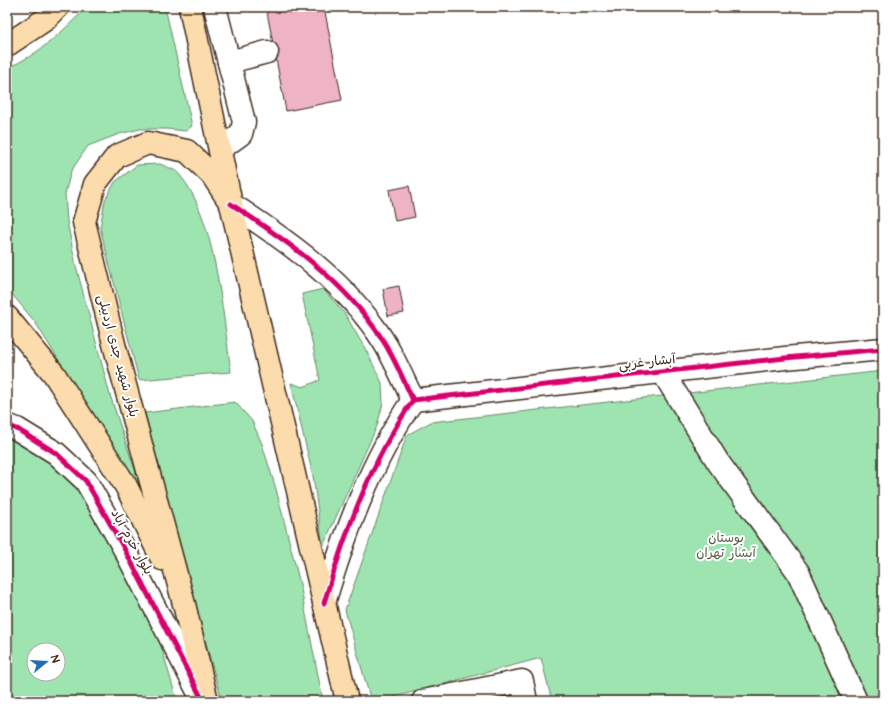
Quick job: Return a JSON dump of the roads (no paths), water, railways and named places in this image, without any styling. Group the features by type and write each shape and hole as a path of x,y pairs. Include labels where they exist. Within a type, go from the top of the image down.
{"main road":[{"path":"7,45 46,19 58,7"},
{"name":"بلوار شهید جدی اردبیلی","path":"190,7 231,204 347,701"},
{"name":"بلوار شهید جدی اردبیلی","path":"207,701 184,604 115,348 84,222 95,184 117,156 148,143 187,151 212,175 231,204"},
{"path":"7,317 54,374 126,486 184,604"}],"street":[{"path":"215,7 244,122 241,134 220,149"},
{"path":"229,62 267,52"},
{"path":"231,204 269,229 337,284 373,326 398,369 413,400 398,422 375,466 336,564 324,603"},
{"name":"آبشار غربی","path":"413,400 662,371 883,349"},
{"path":"662,371 718,462 798,572 856,701"},
{"name":"بلوار خرم آباد","path":"7,425 17,428 56,453 86,481 125,550 203,701"},
{"path":"423,701 489,694 522,681 526,701"}],"park label":[{"name":"بوستان آبشار تهران","path":"726,546"}]}
